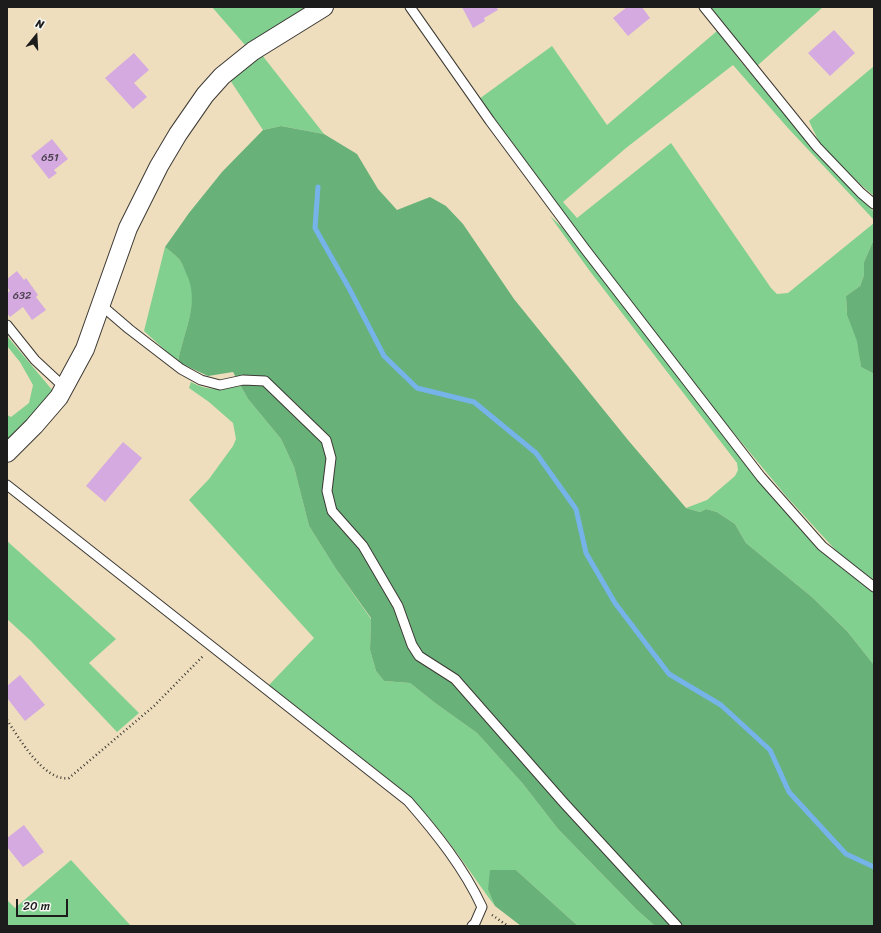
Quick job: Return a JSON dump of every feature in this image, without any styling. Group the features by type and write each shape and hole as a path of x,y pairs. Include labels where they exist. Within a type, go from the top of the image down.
{"street":[{"path":"7,453 34,426 59,397 85,349 128,228 138,207 170,147 205,94 222,76 253,51 324,7"}],"lane":[{"path":"410,7 509,147 590,256 760,477 822,546 874,586"},
{"path":"704,7 817,147 861,193 874,204"},
{"path":"101,305 129,329 181,369 201,380 220,385 243,380 266,381 326,440 331,458 327,491 332,511 367,552 398,606 412,645 419,656 455,679 564,803 677,926"},
{"path":"7,325 35,360 64,387"},
{"path":"7,485 408,801 436,833 474,890 482,907 475,923 472,926"}],"path":[{"path":"7,720 28,752 46,770 62,779 69,778 154,706 202,656 214,648"},
{"path":"482,907 508,926"}],"green space":[{"path":"212,7 311,7 245,45"},
{"path":"711,7 823,7 757,66"},
{"path":"717,31 741,62 830,167 874,212 874,220 787,127 733,65 626,148 563,202 577,218 671,143 771,288 777,294 788,293 874,223 874,239 864,262 864,275 860,286 846,296 847,315 858,341 861,367 874,374 874,581 845,560 830,544 786,496 714,409 556,205 479,99 552,46 607,125"},
{"path":"262,55 324,134 281,126 263,130 230,80"},
{"path":"874,66 874,196 820,144 809,121"},
{"path":"281,126 324,134 357,154 378,189 397,210 430,197 446,206 463,224 514,299 628,440 686,508 700,512 706,509 717,512 735,524 746,543 812,597 847,631 874,665 874,926 655,926 636,909 558,829 523,784 477,733 410,683 384,681 376,671 370,650 371,618 336,569 309,526 294,467 281,439 248,399 233,372 208,376 178,362 190,318 192,295 190,284 181,262 165,247 189,213 222,172 263,130"},
{"path":"550,216 563,228 595,268 751,469 798,527 818,548 874,593 874,665 847,631 812,597 746,543 735,524 717,512 706,509 700,512 686,508 707,500 735,476 738,470 737,463 589,270"},
{"path":"874,239 874,374 861,367 857,341 847,315 846,296 860,286 864,275 864,262"},
{"path":"165,247 179,259 191,284 192,306 190,318 178,362 144,331"},
{"path":"7,336 53,391 7,448 7,415 11,417 29,403 33,385 20,362 7,346"},
{"path":"191,382 215,389 241,386 248,399 281,439 294,467 309,526 336,569 371,619 370,650 376,671 384,681 410,683 477,733 523,784 558,829 636,909 655,926 578,926 516,870 488,890 495,906 440,831 402,790 269,685 314,638 189,500 209,479 233,446 236,439 233,423 209,402 189,388"},
{"path":"7,541 116,639 89,663 139,713 117,732 31,641 7,619"},
{"path":"71,860 131,926 7,926 7,900 15,908"},
{"path":"490,870 516,870 578,926 521,926 495,906 488,890"}],"building":[{"path":"462,7 496,7 498,10 484,18 485,21 473,28"},
{"path":"627,7 642,7 650,18 628,36 613,18"},
{"path":"834,30 855,53 830,76 808,53"},
{"path":"134,53 149,70 134,83 147,97 133,109 105,78"},
{"path":"52,139 68,159 54,170 57,173 49,179 31,156"},
{"path":"17,271 24,280 26,278 38,295 36,297 46,310 32,320 23,307 10,317 7,313 7,293 10,291 7,287 7,279"},
{"path":"123,442 142,458 105,502 86,486"},
{"path":"20,675 45,705 25,721 7,698 7,686"},
{"path":"24,825 44,852 23,867 7,847 7,838"}],"waterway":[{"path":"318,187 315,228 350,290 384,356 417,388 474,402 536,453 576,509 586,553 615,603 669,674 721,705 770,750 789,792 846,854 874,867"}]}
